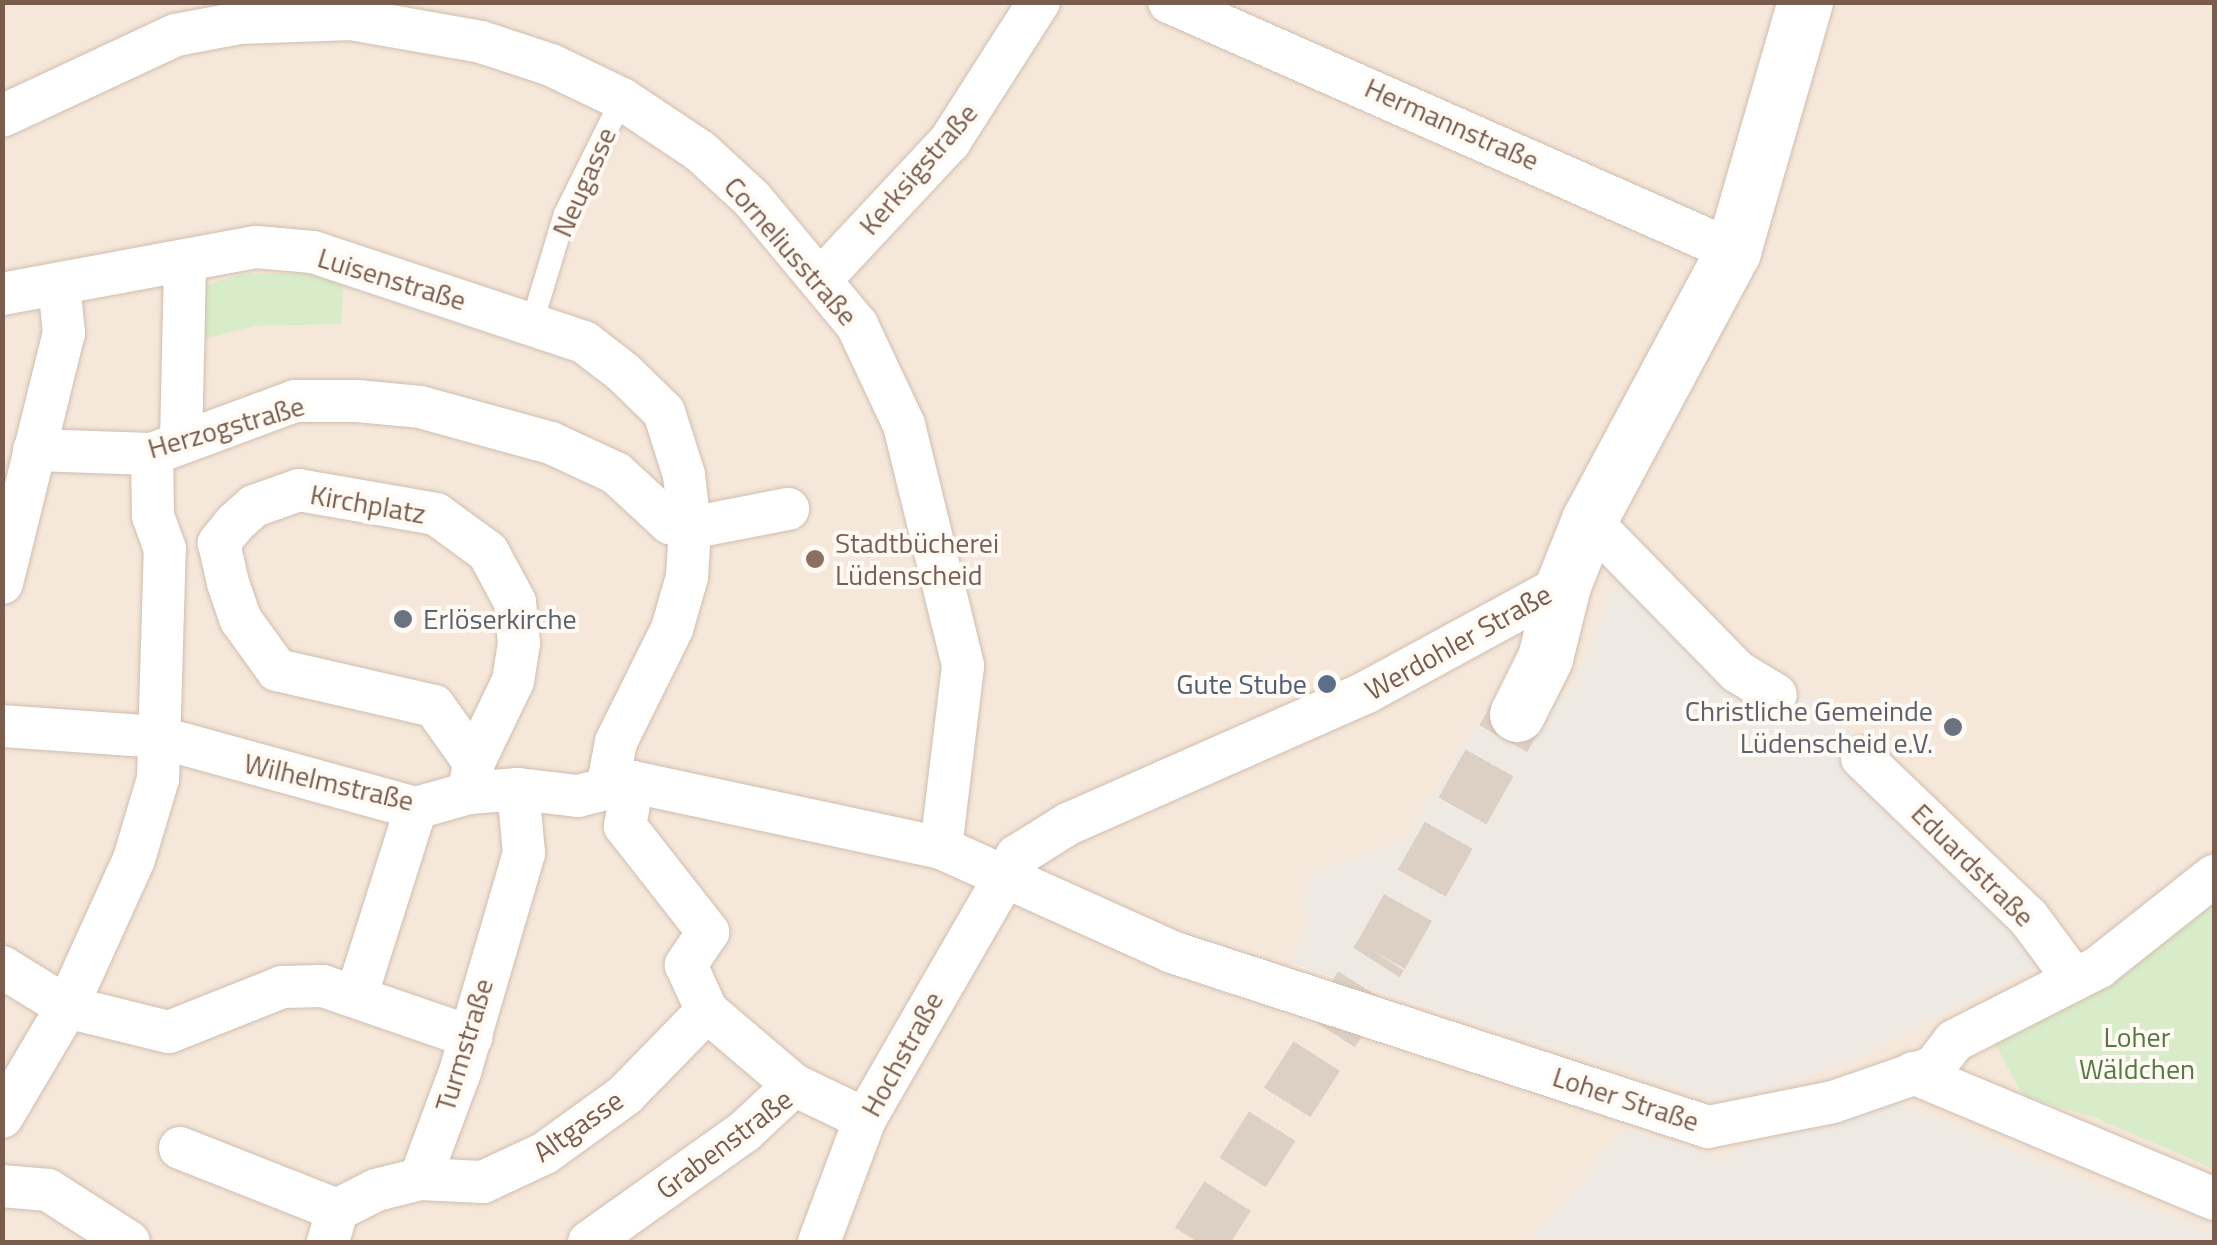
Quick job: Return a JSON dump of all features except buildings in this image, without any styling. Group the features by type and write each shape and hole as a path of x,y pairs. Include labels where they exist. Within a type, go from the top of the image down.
{"street":[{"name":"Kerksigstraße","path":"821,279 950,142 1040,2"},
{"name":"Hermannstraße","path":"1169,2 1733,251"},
{"name":"Werdohler Straße","path":"1002,874 1036,840 1366,693 1563,585 1588,520 1733,251 1805,2"},
{"name":"Corneliusstraße","path":"2,116 176,35 239,23 351,19 480,42 622,99 700,151 752,199 821,279 857,325 884,376 924,502 963,666 940,848"},
{"name":"Luisenstraße","path":"31,290 256,247 313,252 584,342 664,412 684,475 690,528"},
{"path":"2,1117 67,1008 134,858 158,778 164,549 153,516 166,448 185,261"},
{"path":"2,583 64,333 31,290"},
{"name":"Herzogstraße","path":"34,450 166,448 296,401 357,401 436,411 590,461 616,473 670,524 690,528"},
{"name":"Kirchplatz","path":"300,490 436,514 488,552 515,602 519,643 514,682 472,778 434,706 278,670 241,620 219,542 254,506 300,490"},
{"path":"788,508 690,528 687,577 672,629 617,775 626,826 708,932 686,964 707,1011 794,1085"},
{"path":"1588,520 1738,672 1776,695"},
{"path":"1517,714 1545,658 1563,585"},
{"name":"Wilhelmstraße","path":"2,726 158,737 416,808 472,778 518,789 578,796 617,775 940,848 1002,874"},
{"name":"Eduardstraße","path":"1862,758 2028,917 2074,979"},
{"name":"Turmstraße","path":"420,1179 471,1037 524,853 518,789"},
{"path":"357,994 416,808"},
{"name":"Loher Straße","path":"1002,874 1172,952 1708,1127 1820,1106 1934,1067 1954,1040 2099,967 2214,876"},
{"name":"Hochstraße","path":"819,1242 866,1119 1002,874"},
{"path":"2,968 67,1008 168,1032 282,987 323,986 357,994 471,1037"},
{"name":"Altgasse","path":"420,1179 483,1182 545,1153 625,1095 707,1011"},
{"path":"1914,1073 2214,1200"},
{"name":"Grabenstraße","path":"589,1242 744,1132 794,1085 866,1119"},
{"path":"180,1148 332,1226 376,1190 420,1179"},
{"path":"2,1186 48,1190 129,1242"}],"lane":[{"name":"Neugasse","path":"532,324 564,214 622,99"}],"shaded area":[{"path":"2,3 2214,3 2214,1236 1894,1100 1830,1125 1739,1147 1726,1160 1626,1128 1527,1242 3,1242","holes":["1618,574 1819,703 1862,742 2040,964 1852,1060 1581,1056 1293,965 1309,913 1307,875 1405,839 1481,717 1545,705 1572,693"]},
{"path":"1618,573 1819,703 1863,743 2019,926 2041,964 1852,1060 1753,1095 1716,1099 1292,964 1309,913 1302,911 1307,875 1405,839 1481,717 1545,705 1572,693"},
{"path":"1894,1100 2214,1236 2214,1242 1527,1242 1626,1128 1726,1160 1739,1147 1830,1125"}],"green space":[{"path":"244,274 344,274 341,324 254,326 188,343 198,287"},
{"name":"Loher Wäldchen","path":"2214,901 2214,1169 2096,1118 2024,1097 1994,1042"}],"tunnel":[{"path":"1198,1242 1381,955 1517,714"}],"place":[{"name":"Stadtbücherei Lüdenscheid","path":"815,559"},
{"name":"Erlöserkirche","path":"403,619"},
{"name":"Gute Stube","path":"1327,684"},
{"name":"Christliche Gemeinde Lüdenscheid e.V.","path":"1953,727"}]}
